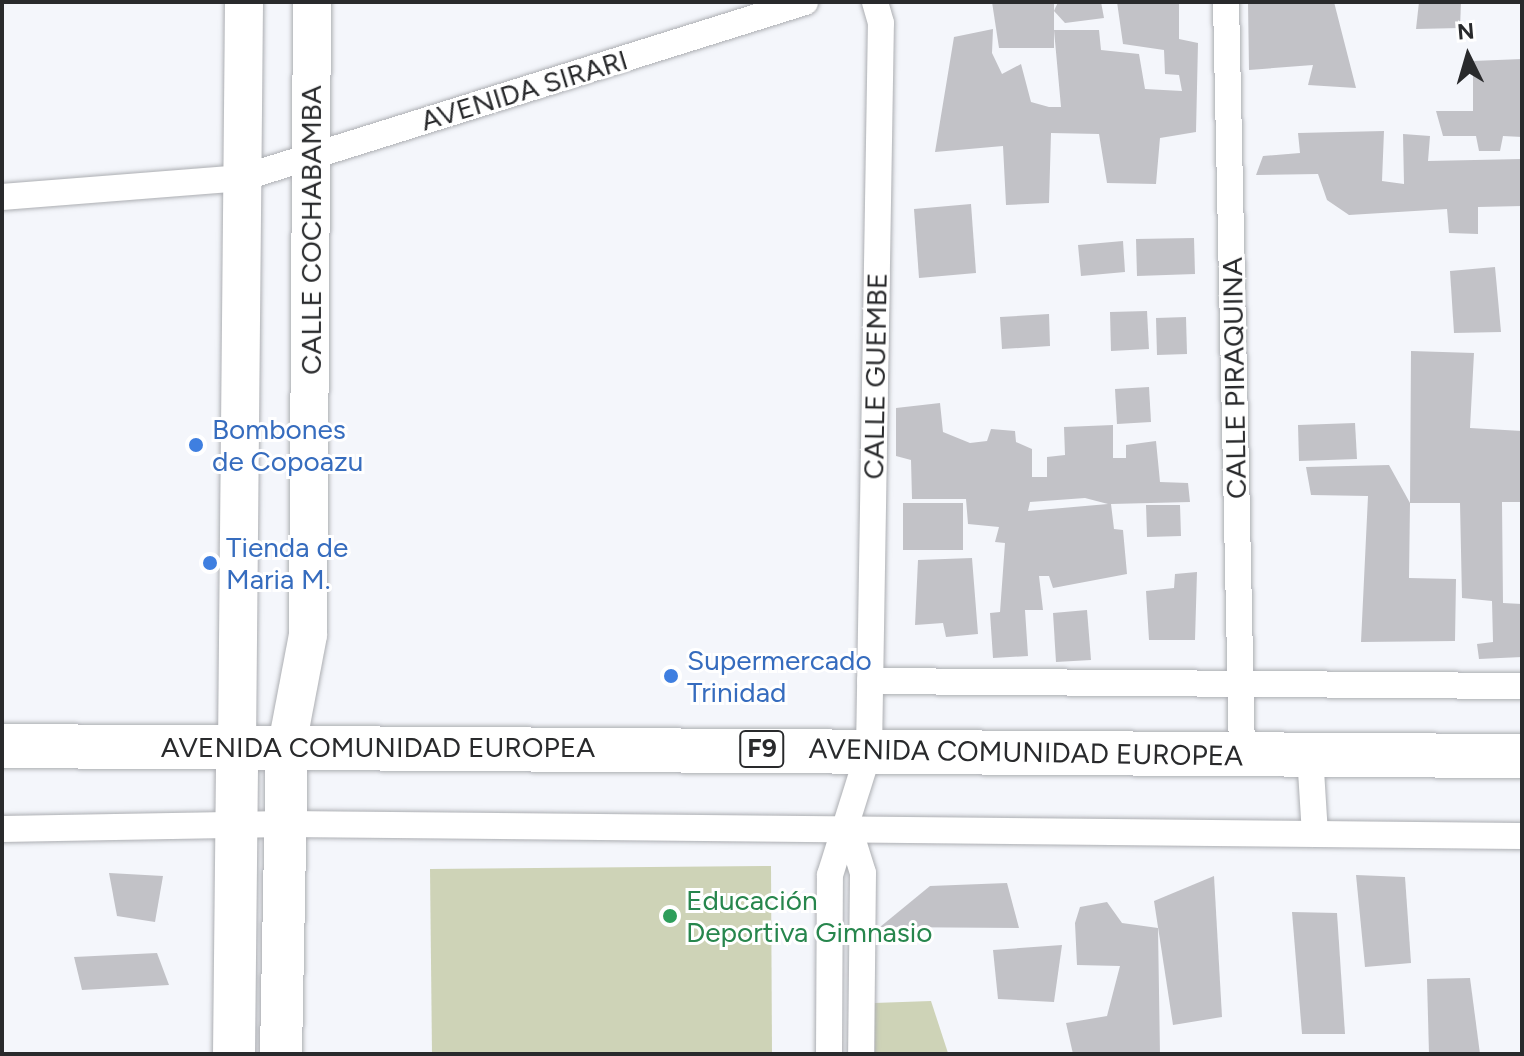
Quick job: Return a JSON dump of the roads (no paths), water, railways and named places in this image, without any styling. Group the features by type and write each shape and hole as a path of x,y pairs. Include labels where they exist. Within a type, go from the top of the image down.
{"highway":[{"name":"AVENIDA COMUNIDAD EUROPEA","path":"2,746 287,745 1522,756"}],"main road":[{"path":"281,1054 287,745"},
{"path":"234,1054 237,746"}],"street":[{"path":"237,746 244,2"},
{"name":"CALLE COCHABAMBA","path":"287,745 308,635 312,2"},
{"name":"AVENIDA SIRARI","path":"2,197 242,178 805,2"},
{"name":"CALLE GUEMBE","path":"829,1054 830,875 849,828 869,751 881,23 875,2"},
{"name":"CALLE PIRAQUINA","path":"1226,2 1242,754"},
{"path":"870,681 1522,686"},
{"path":"1310,755 1315,834"},
{"path":"2,829 236,843 285,824 1522,836"},
{"path":"849,828 863,873 861,1054"}],"place":[{"name":"Bombones de Copoazu","path":"196,445"},
{"name":"Tienda de Maria M.","path":"210,563"},
{"name":"Supermercado Trinidad","path":"671,676"},
{"name":"Educación Deportiva Gimnasio","path":"670,916"}]}
